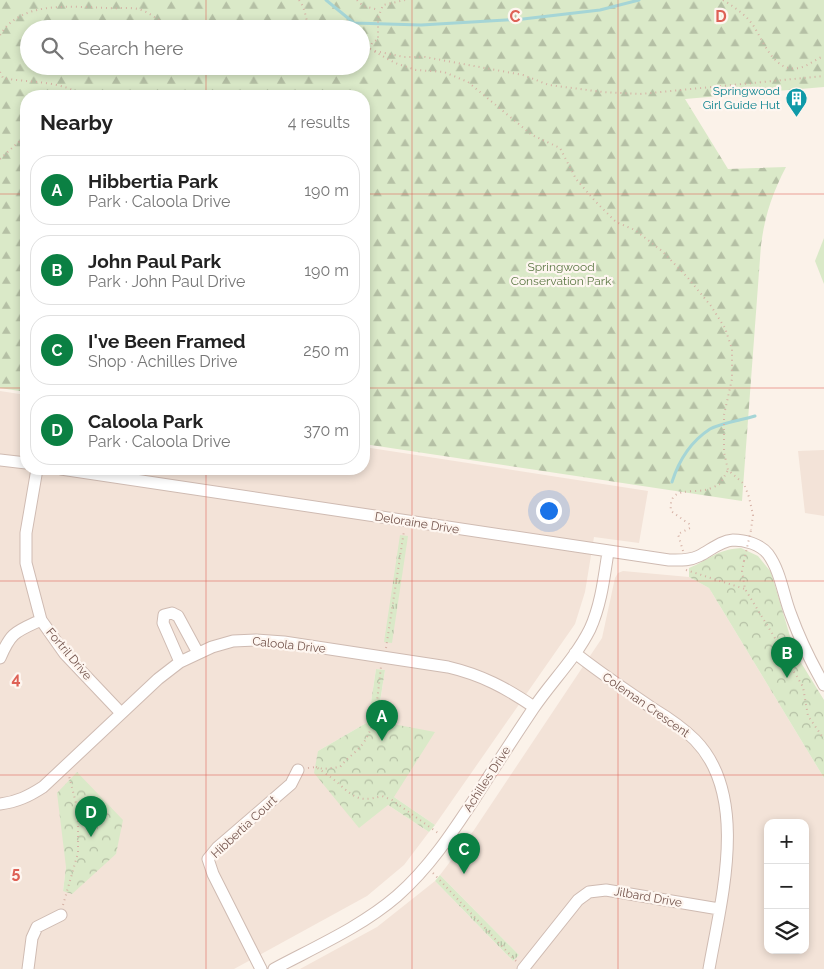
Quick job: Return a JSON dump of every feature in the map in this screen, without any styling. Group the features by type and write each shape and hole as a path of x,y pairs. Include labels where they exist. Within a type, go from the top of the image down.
{"street":[{"path":"0,460 20,463"},
{"name":"Fortril Drive","path":"36,475 26,533 26,563 41,620 65,654 121,713"},
{"name":"Deloraine Drive","path":"101,475 669,560 686,560 698,557 723,542 744,540 767,552 776,568 790,614 804,649 824,685"},
{"name":"Achilles Drive","path":"274,969 341,934 372,914 397,896 427,866 448,839 534,707 575,653 589,630 597,612 608,552"},
{"path":"180,662 162,623 164,615 172,613 178,616 198,653"},
{"path":"0,658 8,640 15,632 41,620"},
{"name":"Caloola Drive","path":"0,804 12,803 44,787 121,713 158,679 180,662 198,653 233,641 284,642 440,665 470,672 491,680 534,707"},
{"name":"Coleman Crescent","path":"575,653 594,668 676,723 695,740 708,756 718,776 724,802 727,833 726,866 709,969"},
{"name":"Hibbertia Court","path":"261,969 213,874 208,859 217,848 291,784 298,770"},
{"name":"Jilbard Drive","path":"523,969 578,900 589,892 606,890 719,910"},
{"path":"28,969 32,938 37,927 61,914"}],"path":[{"path":"299,0 305,7 306,20"},
{"path":"357,0 363,6 380,10"},
{"path":"370,49 370,46 378,38 378,18 383,5 404,0"},
{"path":"723,0 742,13 752,25 769,53 780,64 788,68 799,68 824,56"},
{"path":"71,3 109,8 129,7 144,11 160,20"},
{"path":"0,35 12,17"},
{"path":"370,49 384,54 404,57 425,57 523,75 549,85 603,92 640,94 824,76"},
{"path":"370,49 395,63 416,70 444,72 468,82 532,135 560,148 576,179 603,209 616,222 635,230 662,252 688,278 711,306 725,328 732,349 732,379 724,414 724,452 728,470 744,484 753,515 752,530 742,570 745,589 778,642 789,666 803,688 808,716 824,739"},
{"path":"0,72 3,78 70,90"},
{"path":"0,159 20,141"},
{"path":"728,470 720,484 705,490 687,490 674,496 670,503 670,511 689,524 690,528 678,534 686,560 686,571 745,589"},
{"path":"61,914 78,853 78,811 73,787 65,766"},
{"path":"298,770 316,767 333,779 350,795 369,800 382,796 392,800 448,839"},
{"path":"427,866 523,969"}],"shaded area":[{"path":"0,391 20,394 20,475 370,475 370,448 648,491 639,543 594,537 585,592 575,624 435,825 394,797 377,721 385,670 376,669 368,722 318,751 388,805 429,832 404,865 367,896 234,969 0,969","holes":["116,854 63,891 66,867"]},
{"path":"824,450 824,516 805,513 798,451"},
{"path":"623,571 689,577 709,588 824,778 824,969 300,969 377,927 435,881 513,961 519,955 440,875 474,830 602,638 615,578 618,573"}],"green space":[{"name":"Springwood Conservation Park","path":"0,0 824,0 824,87 685,99 728,169 786,167 770,205 761,245 742,501 370,445 370,90 20,90 20,391 0,388"},
{"path":"824,238 824,284 815,261"},
{"path":"400,535 408,536 392,643 384,642"},
{"path":"741,548 758,556 771,572 795,653 824,700 824,778 709,588 689,577 689,568 719,553"},
{"path":"376,669 385,670 377,721 435,732 394,797 435,825 429,832 388,805 359,828 314,773 318,751 368,722"},
{"path":"77,772 123,820 116,854 72,894 63,891 66,867 57,793"},
{"path":"440,875 519,955 513,961 435,881"}],"waterway":[{"path":"326,0 350,20"},
{"path":"370,23 421,25 523,19 600,10 639,0"},
{"path":"672,482 686,452 703,434 720,425 755,416"}],"place":[{"name":"Springwood Girl Guide Hut","path":"796,117"},
{"name":"John Paul Park","path":"787,678"},
{"name":"Hibbertia Park","path":"382,741"},
{"name":"Caloola Park","path":"91,837"},
{"name":"I've Been Framed","path":"464,874"}]}
